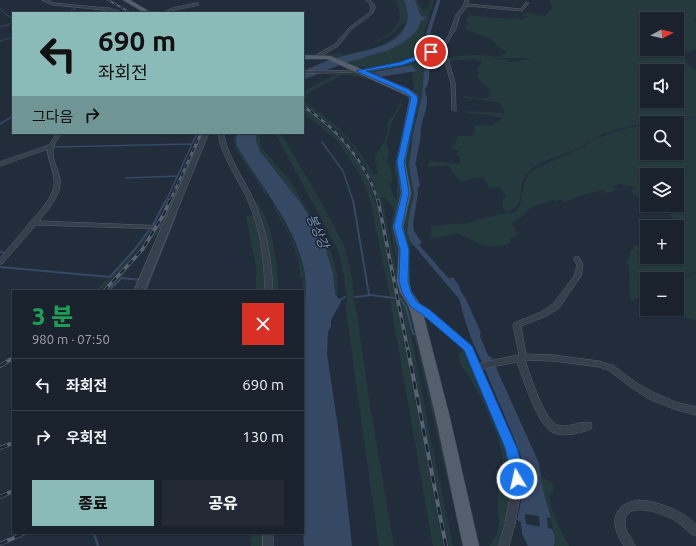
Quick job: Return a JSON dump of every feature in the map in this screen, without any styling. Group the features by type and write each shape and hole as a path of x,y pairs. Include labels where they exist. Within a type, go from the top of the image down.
{"main road":[{"path":"129,1 147,12"},
{"path":"304,57 328,57 406,91 414,98 401,162 406,193 398,226 404,250 403,281 406,292 414,304 443,418 471,546"}],"street":[{"path":"44,0 53,4 109,8 119,12"},
{"path":"318,56 334,47 351,28 371,13 373,8 372,4 368,0"},
{"path":"407,62 440,48 452,33 458,15 466,3 522,10 527,3"},
{"path":"166,12 198,4"},
{"path":"304,72 359,71 407,62 446,58 452,82 454,110"},
{"path":"0,164 49,147 59,134"},
{"path":"139,290 206,134"},
{"path":"221,134 222,142 229,159 258,219 265,243 269,290"},
{"path":"0,262 52,200 57,189 56,174 49,147"},
{"path":"33,223 166,228"},
{"path":"577,259 580,265 576,276 561,302 544,314 517,325 522,358 532,391 550,426 557,430 588,426"},
{"path":"414,304 465,344 479,366 511,448 517,469 517,486 510,524 504,546"},
{"path":"479,366 522,358 554,358 605,366 611,368 635,386 652,396 674,405 696,411"},
{"path":"630,546 621,530 619,523 623,510 631,505 647,506 668,512 678,517 696,531"},
{"path":"268,534 268,546"}],"green space":[{"path":"396,0 404,0 408,16 407,21 403,31 396,38 387,44 365,51 334,59 328,56 357,48 387,35 394,29 400,18","holes":["406,23 395,37 378,46 360,52 340,54 379,41 391,35 402,24"]},
{"path":"415,0 418,0 421,8 428,9 431,0 434,0 424,33 423,55 394,64 375,67 355,66 345,63 388,50 406,40 414,32 421,21 427,19 421,16"},
{"path":"551,0 696,0 696,18 694,19 696,23 696,49 685,53 684,55 687,64 696,70 696,116 684,119 684,116 640,116 640,125 615,130 597,137 575,150 540,164 528,172 523,182 520,200 513,209 507,212 502,204 503,198 507,196 498,187 489,188 484,178 474,177 461,182 449,166 428,167 428,163 431,161 460,164 459,155 456,155 459,151 451,148 458,136 471,136 475,133 474,126 491,126 503,118 465,113 465,111 504,113 501,104 465,98 464,96 482,99 490,96 487,94 492,92 478,78 478,68 482,62 474,59 448,61 448,59 462,56 485,55 502,60 508,60 509,62 531,59 494,57 507,54 489,38 464,29 469,22 465,21 469,13 472,16 513,19 524,16 518,18 520,20 528,17 522,14 527,13 545,16 553,5 549,3"},
{"path":"425,60 422,96 410,149 409,166 414,195 407,233 411,241 416,245 408,247 405,245 403,239 403,170 416,98 364,71","holes":["411,65 417,71 413,71 412,73 414,89 411,92 380,78 373,72"]},
{"path":"358,71 387,85 368,79 342,75 304,95 304,91 338,73"},
{"path":"400,91 411,96 398,162 402,188 394,224 416,334 414,333 405,301 399,297 384,218 372,180 363,162 352,146 336,129 304,106 304,102 324,116 344,134 360,153 374,175 378,173 375,157 385,140 388,130 387,123 396,111 402,99 399,110 390,126 386,143 389,150 387,163 393,179 390,185 394,197 397,199 397,183 394,166 409,101","holes":["381,196 390,203 394,212 391,228 397,272"]},
{"path":"304,108 328,126 348,146 362,168 372,190 379,215 395,297 390,297 371,205 363,180 339,143 304,114"},
{"path":"696,117 696,272 684,278 684,272 640,272 640,298 630,301 629,268 626,261 629,259 630,250 634,250 634,246 640,246 640,264 684,264 684,220 670,220 674,218 669,214 684,212 684,168 640,168 640,197 631,192 635,187 620,184 613,186 616,190 607,193 603,190 585,194 564,202 561,200 553,200 530,208 525,214 511,224 516,227 514,229 518,234 510,239 511,243 505,245 485,246 464,237 459,233 431,239 431,226 469,223 487,217 514,212 519,207 525,182 529,173 583,147 597,138 627,128 640,126 640,160 684,160 684,120"},
{"path":"202,134 204,134 163,226 158,227"},
{"path":"256,134 259,134 261,147 291,182 325,240 332,254 337,274 337,297 335,294 333,273 324,243 303,206 259,150"},
{"path":"276,134 281,134 318,196 344,245 352,277 354,302 357,313 371,412 394,546 379,546 345,304 347,300 344,276 338,250"},
{"path":"236,136 237,146 268,195 266,195 236,149 233,137"},
{"path":"251,198 258,204 269,227 275,255 279,290 271,290 269,263"},
{"path":"273,205 275,205 300,256 305,278 306,299 304,308 303,277 300,277 298,258 291,240"},
{"path":"255,215 261,233 268,290 256,290 256,266 246,216"},
{"path":"151,229 153,229 117,274 101,289 96,290 128,259"},
{"path":"156,230 161,232 160,235 156,235 122,277 108,290 105,290 135,259"},
{"path":"696,273 696,320 676,316 684,316 684,279"},
{"path":"390,300 396,300 401,322 443,546 433,546"},
{"path":"400,300 407,312 453,546 449,546"},
{"path":"416,334 467,546 463,546 414,335"},
{"path":"459,342 468,351 515,470 501,546 489,546 499,528 498,484 503,464 500,446 489,415 474,384 463,369 459,360 458,354 462,351"},
{"path":"540,475 554,483 553,492 549,497 557,522 569,546 554,546 553,528"},
{"path":"250,534 266,534 265,546 251,546"}],"water":[{"path":"404,0 415,0 421,16 427,18 421,21 416,32 404,42 389,50 345,63 334,59 376,48 396,38 403,31 408,19"},
{"path":"437,0 440,0 440,2 431,31 430,52 425,54 426,33"},
{"path":"331,59 342,64 304,80 304,71"},
{"path":"425,60 429,60 428,83 425,89 427,104 421,126 421,135 415,166 418,193 413,224 414,231 422,243 416,245 411,241 407,233 414,195 409,166 413,134 422,96"},
{"path":"411,65 417,71 380,77 373,72"},
{"path":"237,134 256,134 259,150 303,206 324,243 333,273 335,294 341,302 331,320 331,326 328,332 327,354 342,454 352,546 304,546 304,306 306,291 304,271 299,252 291,233 237,146"},
{"path":"453,277 459,286 472,322 480,336 490,360 493,362 483,364 480,358 468,331 457,293 449,278"},
{"path":"492,366 537,473 540,475 551,518 525,514 526,524 552,529 555,538 554,546 528,546 522,534 521,522 517,520 525,484 524,465 484,367"}],"waterway":[{"path":"69,12 76,8"},
{"path":"0,9 12,19"},
{"path":"0,27 12,23"},
{"path":"0,41 12,37"},
{"path":"0,124 12,117"},
{"path":"166,201 197,134"},
{"path":"322,142 343,171 353,201"},
{"path":"53,147 191,144"},
{"path":"47,150 51,164"},
{"path":"414,165 417,186"},
{"path":"126,178 177,176"},
{"path":"152,227 166,200"},
{"path":"353,200 369,295"},
{"path":"145,290 176,214"},
{"path":"0,267 110,277 135,249 149,230"},
{"path":"412,240 463,299 478,333"},
{"path":"0,252 5,253"},
{"path":"109,290 122,278 140,280"},
{"path":"355,297 371,295 401,299 406,307 413,334 416,334"},
{"path":"340,300 345,297"},
{"path":"489,359 535,463 537,476"},
{"path":"542,509 546,546"},
{"path":"94,534 98,546"}],"railway":[{"path":"108,0 129,12"},
{"path":"304,107 328,125 349,147 366,172 378,201"},
{"path":"170,201 201,134"},
{"path":"105,290 142,250 164,214 170,200"},
{"path":"378,200 408,351"},
{"path":"408,350 446,546"},
{"path":"0,366 12,359"},
{"path":"0,448 12,443"},
{"path":"0,497 12,491"},
{"path":"0,544 23,534"}],"route":[{"path":"431,52 401,64 359,71 406,91 414,96 401,162 406,193 398,226 404,250 403,281 406,292 414,304 426,312 469,348 511,448 517,469 517,479"}],"water label":[{"name":"봉상강","path":"318,231"}]}
